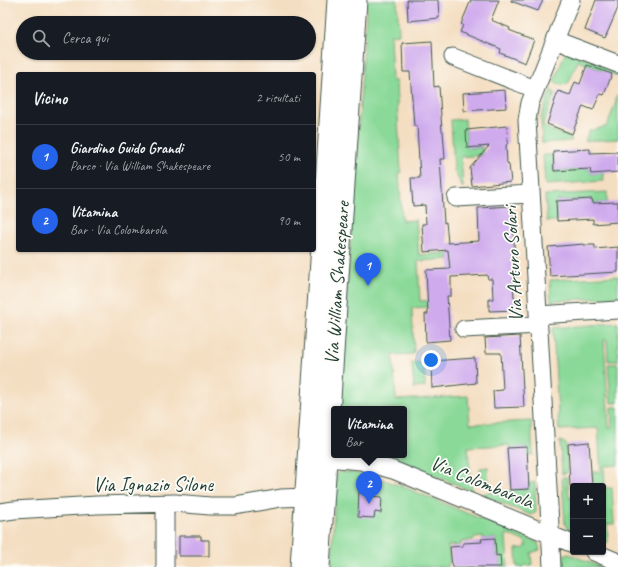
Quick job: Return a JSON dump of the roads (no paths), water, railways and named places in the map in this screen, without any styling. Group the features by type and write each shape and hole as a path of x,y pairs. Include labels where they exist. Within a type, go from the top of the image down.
{"main road":[{"name":"Via William Shakespeare","path":"301,567 338,0"},
{"name":"Via William Shakespeare","path":"319,567 356,0"}],"street":[{"name":"Via Arturo Solari","path":"552,567 527,120 528,109 571,0"},
{"path":"555,40 618,64"},
{"path":"452,57 536,89"},
{"path":"456,198 531,194"},
{"path":"464,329 618,310"},
{"name":"Via Colombarola","path":"326,458 361,461 393,470 570,543"},
{"name":"Via Ignazio Silone","path":"0,512 97,505 175,503 210,506 235,506 281,498 306,497"},
{"path":"165,504 165,567"},
{"path":"601,555 618,562"}],"place":[{"name":"Giardino Guido Grandi","path":"368,286"},
{"name":"Vitamina","path":"369,504"}]}
